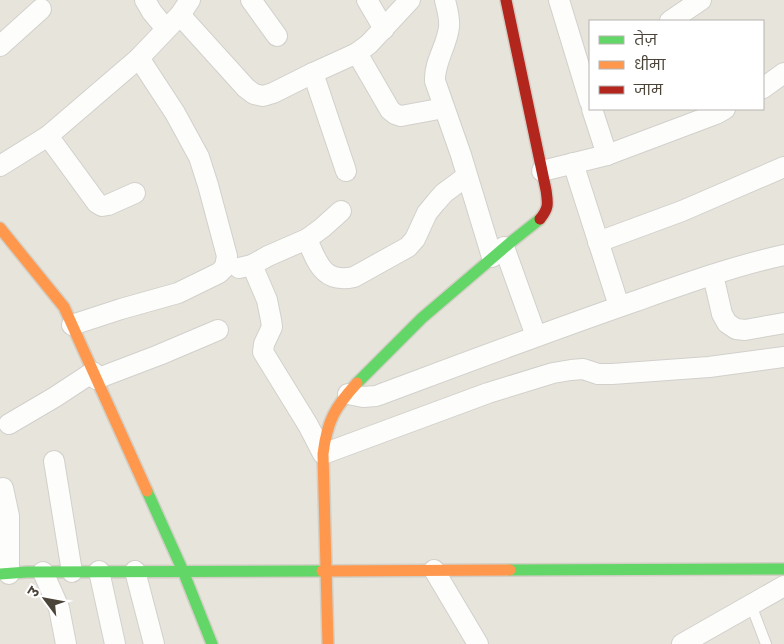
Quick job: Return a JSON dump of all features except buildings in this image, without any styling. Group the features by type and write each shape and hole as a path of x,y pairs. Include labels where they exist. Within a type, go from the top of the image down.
{"street":[{"path":"145,0 152,12 179,15 246,88 254,94 263,96 357,53 369,44 410,0"},
{"path":"251,0 277,36"},
{"path":"367,0 384,29"},
{"path":"445,0 449,29 434,71 434,81 467,176 498,252 536,336"},
{"path":"328,644 323,454 325,436 330,420 342,400 422,318 498,252 538,221 548,206 506,0"},
{"path":"559,0 584,60 589,95"},
{"path":"674,12 701,0"},
{"path":"0,46 42,9"},
{"path":"0,166 48,136 139,58 179,15"},
{"path":"357,53 390,110 395,114 402,116 444,108"},
{"path":"72,326 121,309 178,293 218,273 225,267 227,256 199,157 175,113 139,58"},
{"path":"312,72 346,171"},
{"path":"764,87 784,73"},
{"path":"592,110 607,155"},
{"path":"542,171 607,155 705,113 720,110"},
{"path":"48,136 96,203 102,206 108,205 135,193"},
{"path":"573,163 619,306"},
{"path":"598,242 682,211 784,166"},
{"path":"307,239 316,262 322,270 337,278 344,279 354,276 408,247 415,239 427,214 436,202 444,193 467,176"},
{"path":"225,267 242,268 252,265 307,239 341,212"},
{"path":"0,228 64,307 183,571 212,644"},
{"path":"348,394 363,397 376,396 619,306 730,269 784,255"},
{"path":"252,265 267,300 272,327 264,344 263,352 308,425 323,454"},
{"path":"713,275 722,314 727,323 736,329 745,330 784,323"},
{"path":"9,424 95,375 159,356 218,330"},
{"path":"323,454 488,394 553,373 582,369 598,374 622,374 709,367 784,358"},
{"path":"54,461 72,572"},
{"path":"3,488 9,516 16,575 59,608 66,644"},
{"path":"16,575 135,571 784,569"},
{"path":"434,570 478,644"},
{"path":"135,571 154,644"},
{"path":"99,572 115,644"},
{"path":"682,644 784,586"}],"lane":[{"path":"751,605 766,644"}],"shaded area":[{"path":"0,0 784,0 784,644 0,644"}],"traffic: fast":[{"path":"357,383 422,318 540,219"},
{"path":"147,491 183,571 212,644"},
{"path":"510,570 784,569"},
{"path":"0,574 27,572 322,571"}],"traffic: slow":[{"path":"0,228 64,307 147,491"},
{"path":"328,644 323,454 327,432 333,415 357,383"},
{"path":"322,571 510,570"}],"traffic: jam":[{"path":"506,0 546,190 547,206 540,219"}]}
